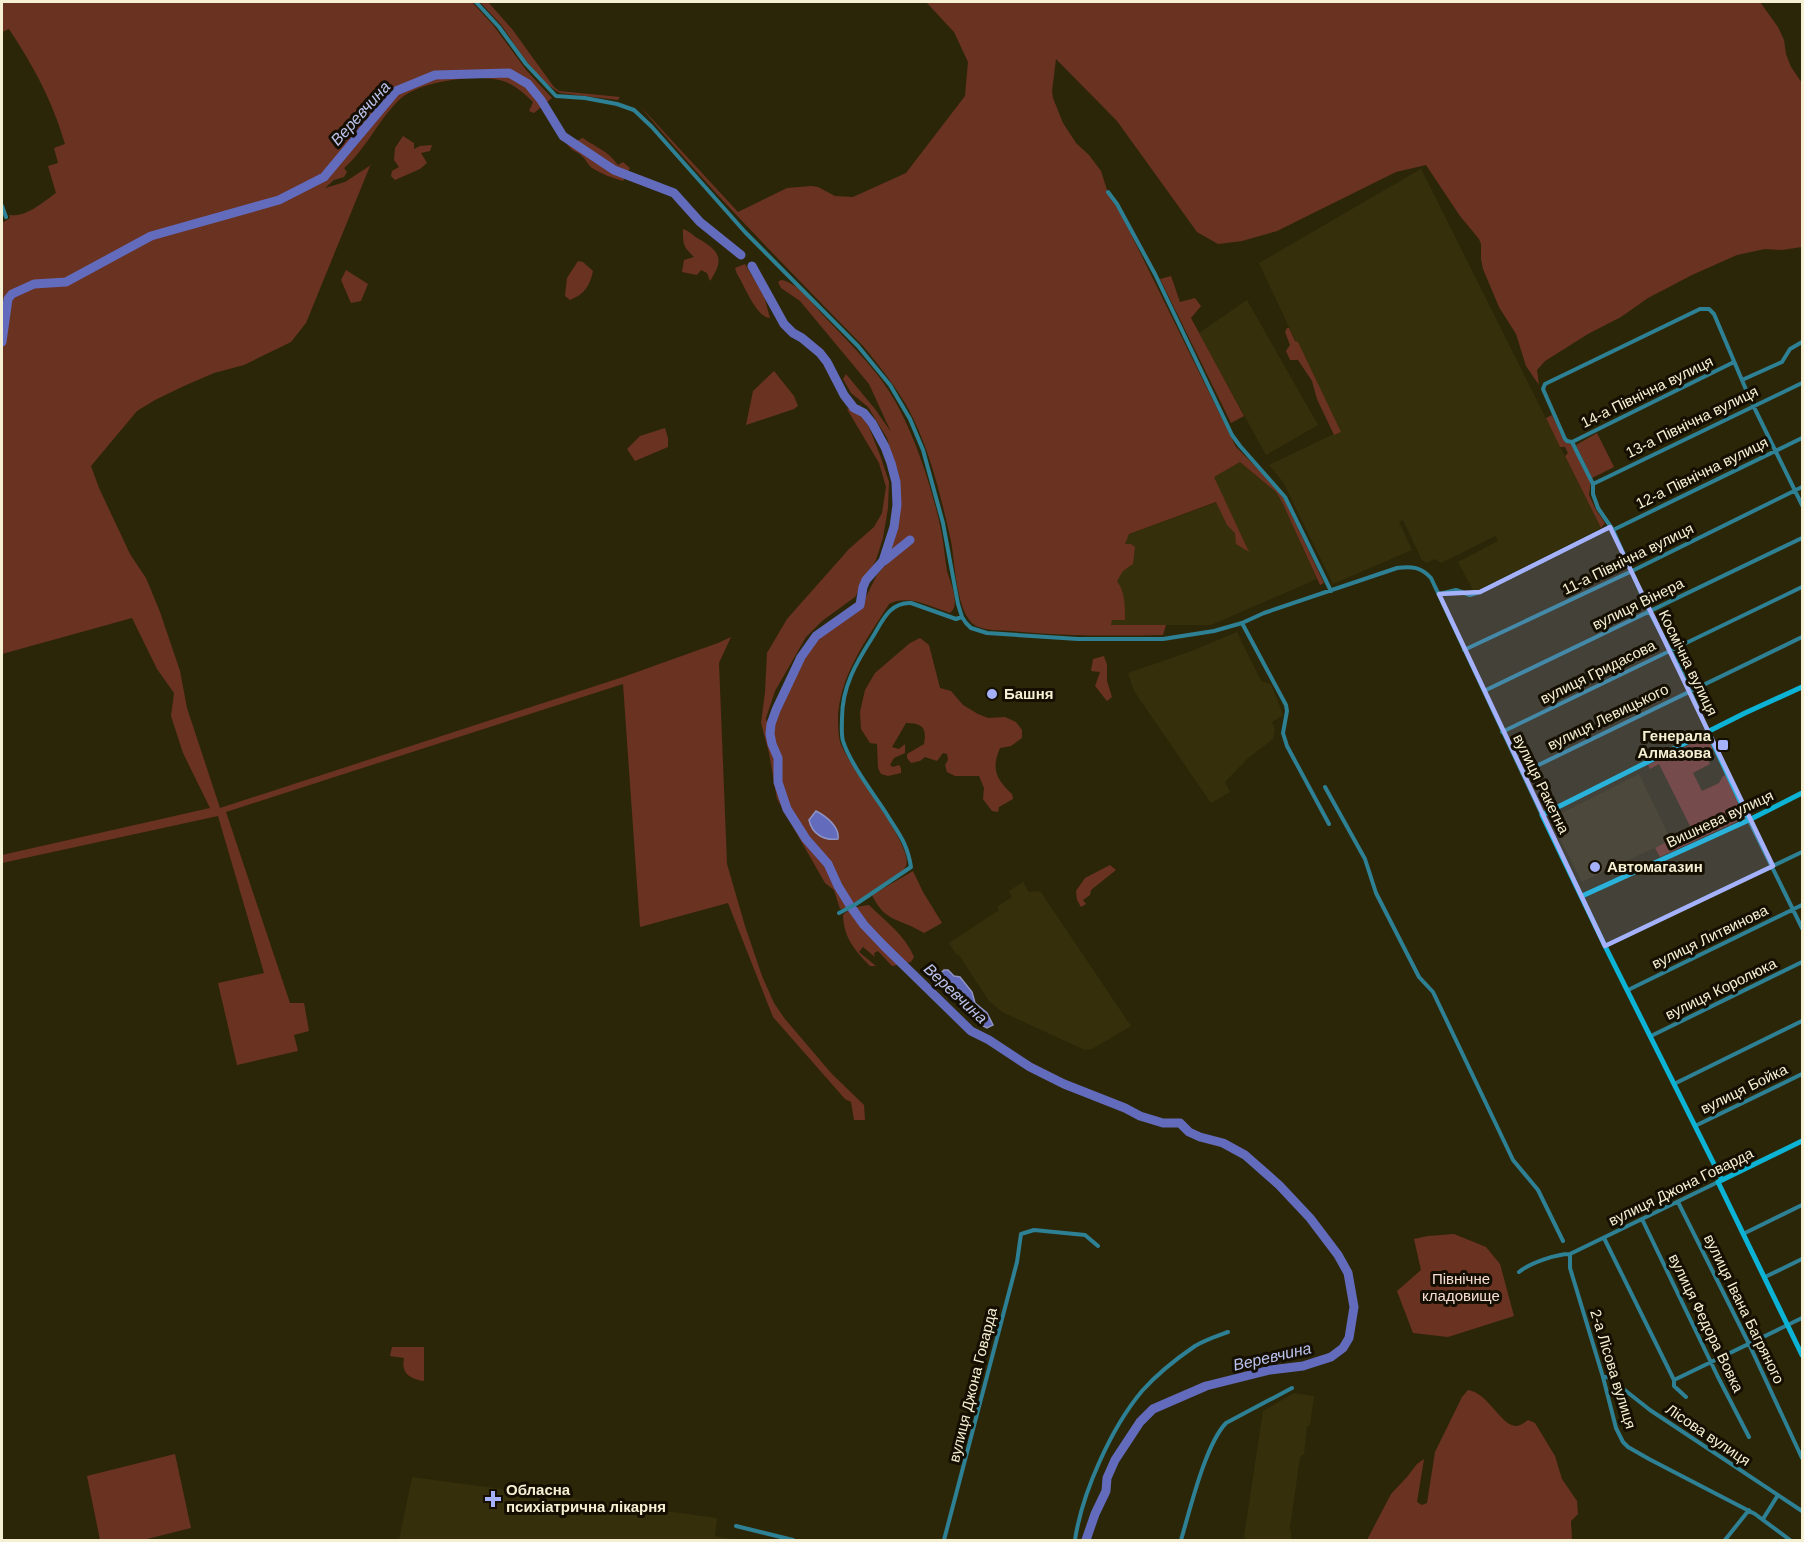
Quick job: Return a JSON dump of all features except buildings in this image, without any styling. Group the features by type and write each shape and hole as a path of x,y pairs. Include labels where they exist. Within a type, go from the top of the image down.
{"street":[{"path":"476,2 499,27 526,64 556,96 617,104 633,110 652,127 745,232 858,346 890,385 910,419 922,450 943,523 962,617 956,619 910,603 895,606 884,618 854,667 842,707 843,740 856,766 906,844 911,867 839,913"},
{"path":"1108,192 1117,204 1155,274 1232,435 1286,497 1331,591"},
{"path":"2,206 6,217"},
{"name":"Космічна вулиця","path":"1734,362 1714,314 1704,308 1545,384 1543,387 1565,439 1571,442 1593,484 1594,500 1632,571 1649,612 1679,666 1749,820 1803,928"},
{"path":"1742,380 1782,362 1790,349 1803,342"},
{"path":"1734,362 1803,505"},
{"name":"14-а Північна вулиця","path":"1571,442 1734,362"},
{"name":"13-а Північна вулиця","path":"1593,484 1803,383"},
{"name":"12-а Північна вулиця","path":"1439,594 1456,590 1470,595 1480,592 1803,438"},
{"name":"11-а Північна вулиця","path":"1464,650 1803,487"},
{"name":"вулиця Вінера","path":"1484,691 1803,538"},
{"name":"вулиця Ракетна","path":"962,617 971,628 987,633 1108,640 1172,638 1214,631 1242,623 1264,613 1397,568 1417,567 1426,572 1439,594 1521,773 1695,1126 1743,1234 1803,1355"},
{"name":"вулиця Гридасова","path":"1502,732 1803,587"},
{"path":"1242,623 1286,705 1283,733 1287,746 1329,824"},
{"name":"вулиця Левицького","path":"1521,773 1803,637"},
{"path":"1542,815 1803,687"},
{"path":"1325,787 1365,860 1376,893 1419,977 1433,992 1513,1160 1538,1190 1563,1242"},
{"name":"Вишнева вулиця","path":"1582,896 1803,793"},
{"path":"1605,946 1803,852"},
{"name":"вулиця Литвинова","path":"1628,990 1803,905"},
{"name":"вулиця Королюка","path":"1651,1036 1803,962"},
{"path":"1674,1084 1803,1021"},
{"name":"вулиця Бойка","path":"1695,1126 1803,1074"},
{"name":"вулиця Джона Говарда","path":"1519,1272 1526,1266 1570,1254 1803,1141"},
{"name":"вулиця Івана Багряного","path":"1678,1202 1803,1458"},
{"path":"1743,1234 1803,1205"},
{"name":"вулиця Федора Вовка","path":"1642,1219 1749,1437"},
{"name":"вулиця Джона Говарда","path":"944,1540 1017,1262 1021,1234 1034,1230 1085,1235 1098,1246"},
{"path":"1604,1238 1674,1380 1675,1388 1686,1396"},
{"name":"2-а Лісова вулиця","path":"1570,1254 1570,1268 1616,1428 1625,1444 1649,1459 1749,1510 1790,1540"},
{"path":"1765,1278 1803,1259"},
{"path":"1674,1380 1803,1318"},
{"path":"1075,1540 1080,1517 1097,1468 1112,1436 1142,1391 1162,1371 1196,1346 1228,1332"},
{"name":"Лісова вулиця","path":"1603,1377 1612,1380 1650,1410 1803,1511"},
{"path":"1181,1540 1201,1477 1214,1441 1221,1429 1226,1423 1292,1388"},
{"path":"1763,1519 1778,1496"},
{"path":"1725,1540 1749,1510"},
{"path":"736,1526 793,1540"}],"highlighted area":[{"path":"1610,527 1773,866 1605,946 1439,594 1480,592"}],"shaded area":[{"path":"1421,169 1601,528 1474,592 1458,562 1498,541 1495,536 1441,563 1435,559 1426,563 1422,560 1403,520 1399,522 1412,550 1333,584 1283,482 1269,465 1338,432 1259,263"},
{"path":"1247,300 1318,425 1266,455 1199,333"},
{"path":"1240,462 1276,492 1317,579 1211,625 1111,625 1113,573 1129,534 1223,500 1213,477"},
{"path":"1237,632 1261,681 1271,684 1283,715 1272,722 1275,730 1273,739 1248,758 1225,782 1230,792 1211,803 1134,691 1128,673 1189,652"},
{"path":"1639,774 1671,840 1582,882 1550,819"},
{"path":"1023,882 1029,892 1040,891 1131,1026 1092,1049 1085,1050 1002,1012 989,1001 949,943 999,910 997,907 1012,897 1009,891"},
{"path":"1294,1393 1314,1396 1310,1426 1307,1426 1304,1454 1300,1457 1290,1527 1292,1540 1246,1540 1244,1537 1263,1411"},
{"name":"Обласна психіатрична лікарня","path":"412,1477 717,1518 715,1536 738,1540 399,1540"}],"green space":[{"path":"2,2 472,2 493,25 527,71 552,98 534,113 529,111 533,102 515,87 492,79 465,78 421,87 400,99 344,168 347,172 344,177 334,180 325,188 345,182 374,163 370,166 306,323 291,342 244,365 214,373 184,386 137,411 91,466 130,554 146,578 160,612 180,671 187,708 220,808 623,677 731,637 719,663 727,864 745,926 774,1003 831,1073 864,1105 865,1120 854,1120 851,1102 845,1099 773,1017 728,903 640,927 623,684 226,812 290,1003 304,1003 309,1031 294,1035 298,1051 237,1065 218,983 264,973 218,816 2,863 2,855 210,808 183,753 171,716 174,693 157,669 132,618 2,654 2,223 10,218 9,215 28,212 56,193 48,166 58,163 54,148 65,144 48,98 34,70 9,29 2,32"},
{"path":"480,2 488,2 512,29 559,91 620,97 618,100 560,93 551,87 535,72 502,26"},
{"path":"926,2 1760,2 1778,27 1791,67 1802,83 1802,247 1782,250 1765,249 1737,255 1648,298 1621,317 1588,334 1545,361 1537,370 1539,385 1526,366 1516,334 1499,307 1483,269 1479,239 1460,216 1426,165 1396,172 1277,231 1242,241 1218,244 1197,232 1117,121 1056,59 1052,91 1063,123 1076,143 1101,171 1109,196 1120,212 1236,447 1276,487 1324,583 1320,585 1276,492 1240,462 1214,477 1249,552 1236,544 1235,533 1227,525 1216,502 1129,534 1125,544 1135,547 1133,564 1123,571 1117,581 1123,594 1125,620 1112,620 1111,625 1166,625 1163,635 1068,635 980,628 969,620 960,600 951,541 934,474 916,425 899,394 864,347 721,199 640,106 738,212 787,188 811,186 835,196 853,197 906,173 965,96 968,62 954,32"},
{"path":"403,136 414,143 414,149 432,145 430,151 421,153 427,163 420,169 395,180 391,176 392,171 399,167 394,160 395,148"},
{"path":"568,138 576,141 583,138 606,152 618,165 623,162 630,168 623,181 592,168 568,145 565,141"},
{"path":"683,229 716,252 717,267 710,281 707,273 701,270 697,275 682,272 684,260 694,257 684,245"},
{"path":"578,261 583,262 593,271 586,288 580,295 570,300 565,296 567,278"},
{"path":"745,264 764,296 770,318 756,307 737,274 735,268"},
{"path":"346,270 368,284 361,301 351,303 341,280"},
{"path":"1171,276 1180,302 1195,298 1201,306 1191,318 1244,416 1231,423 1160,279"},
{"path":"781,280 793,285 805,295 872,368 895,401 917,449 929,484 939,519 947,571 955,599 955,605 950,613 912,601 896,601 889,604 862,646 842,691 838,726 840,742 901,842 906,856 906,866 879,888 846,908 840,909 834,890 825,883 777,799 761,723 767,653 787,619 849,549 874,527 882,513 886,487 879,463 847,409 860,405 889,482 883,538 876,560 855,597 822,621 806,637 775,691 766,718 775,767 778,764 773,734 776,715 806,653 824,634 859,610 877,575 888,562 887,556 895,530 899,505 898,478 887,438 868,407 851,393 843,379 846,374 891,432 869,384 800,301 781,288 778,282"},
{"path":"1287,328 1298,342 1341,432 1334,435 1317,399 1312,381 1298,360 1290,360 1286,351 1290,345 1285,332"},
{"path":"774,371 794,396 798,406 746,425 753,391"},
{"path":"1552,415 1564,441 1572,445 1591,481 1589,495 1605,523 1601,528 1565,456 1568,453 1565,447 1560,447 1546,418"},
{"path":"665,428 668,447 635,461 627,449 640,436"},
{"path":"1597,433 1614,467 1592,478 1576,445"},
{"path":"920,638 929,645 940,688 951,691 963,705 978,714 988,718 1005,717 1016,722 1022,730 1022,738 1011,746 1000,748 997,755 997,773 1013,799 999,807 998,812 992,811 983,799 984,788 979,776 955,776 947,772 945,765 948,760 947,754 943,753 937,761 925,757 911,763 907,754 924,744 925,734 920,725 906,723 892,747 899,749 905,744 905,753 894,758 890,765 893,767 899,765 901,773 888,776 881,774 878,768 877,744 870,743 861,729 860,712 865,690 875,673 910,643"},
{"path":"1104,656 1107,665 1107,681 1112,697 1107,701 1095,686 1100,672 1091,671 1093,659"},
{"path":"1707,736 1713,748 1705,752 1710,764 1693,773 1702,791 1719,783 1726,775 1745,818 1660,857 1655,848 1691,828 1659,764 1650,769 1648,765"},
{"path":"1110,865 1116,870 1091,890 1090,895 1083,900 1086,904 1081,907 1076,891 1085,878"},
{"path":"913,871 942,923 924,933 882,911 872,895"},
{"path":"869,905 905,942 914,957 911,962 892,966 878,951 874,953 875,957 863,947 859,952 876,966 870,966 855,949 848,937 843,915 855,908"},
{"name":"Північне кладовище","path":"1454,1234 1486,1247 1500,1264 1514,1316 1448,1337 1413,1333 1397,1291 1421,1270 1414,1239"},
{"path":"392,1347 424,1347 424,1381 414,1379 407,1374 403,1363 404,1358 390,1356"},
{"path":"1468,1390 1482,1397 1509,1424 1517,1426 1528,1420 1535,1423 1555,1456 1562,1479 1577,1501 1578,1514 1571,1521 1572,1540 1367,1540 1391,1494 1424,1459 1417,1502 1422,1505 1427,1503 1435,1452 1462,1397"},
{"path":"175,1454 191,1528 143,1540 100,1540 87,1476"}],"water":[{"path":"816,811 835,826 838,839 823,838 816,833 809,820"},
{"path":"944,970 960,977 972,992 975,1003 987,1013 993,1025 987,1028 976,1022 978,1012 968,1003 962,992 949,989 941,973"}],"waterway":[{"name":"Веревчина","path":"2,342 8,299 12,294 34,284 66,282 151,236 279,200 324,177 396,91 435,75 509,73 528,84 541,100 563,136 614,170 674,193 700,222 741,255"},
{"name":"Веревчина","path":"752,266 784,324 820,353 844,395 854,408 864,413 872,423 885,447 896,482 897,505 894,527 883,561 866,580 860,605 816,636 801,657 771,724 772,744 778,758 778,782 787,809 806,839 828,864 838,886 864,925 971,1031 1030,1067 1064,1084 1140,1116 1163,1123 1180,1123 1189,1132 1223,1143 1245,1155 1279,1185 1310,1218 1338,1255 1348,1273 1354,1307 1349,1338 1343,1348 1331,1357 1303,1366 1270,1370 1206,1386 1153,1409 1140,1422 1115,1460 1107,1478 1106,1491 1086,1540"},
{"path":"884,561 910,540"}],"place":[{"name":"Башня","path":"992,694"},
{"name":"Генерала Алмазова","path":"1723,745"},
{"name":"Автомагазин","path":"1595,867"},
{"name":"Обласна психіатрична лікарня","path":"493,1499"}]}
